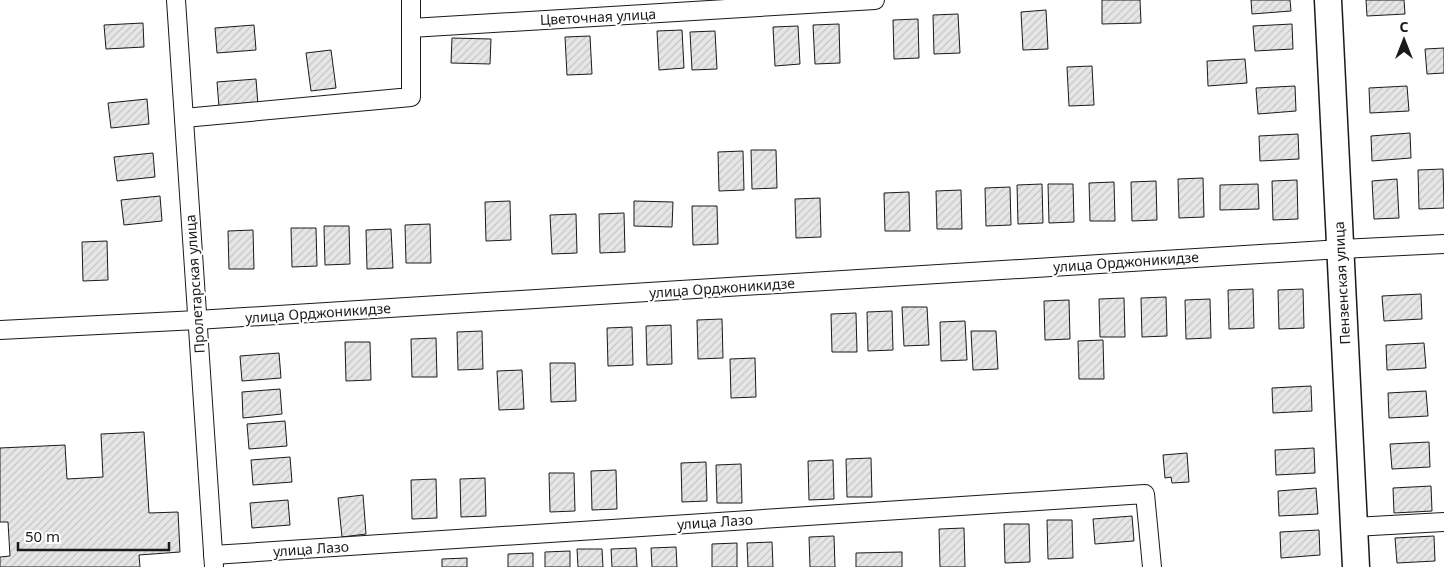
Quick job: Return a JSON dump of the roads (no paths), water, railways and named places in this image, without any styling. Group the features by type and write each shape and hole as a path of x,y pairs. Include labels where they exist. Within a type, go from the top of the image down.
{"street":[{"name":"Пролетарская улица","path":"176,0 213,561"},
{"path":"184,118 411,97 411,0"},
{"name":"Цветочная улица","path":"411,28 875,0"},
{"name":"Пензенская улица","path":"1328,0 1356,567"},
{"name":"улица Орджоникидзе","path":"0,330 197,320 1444,244"},
{"name":"улица Лазо","path":"213,561 1144,494 1152,567"},
{"path":"1354,527 1444,522"}]}
